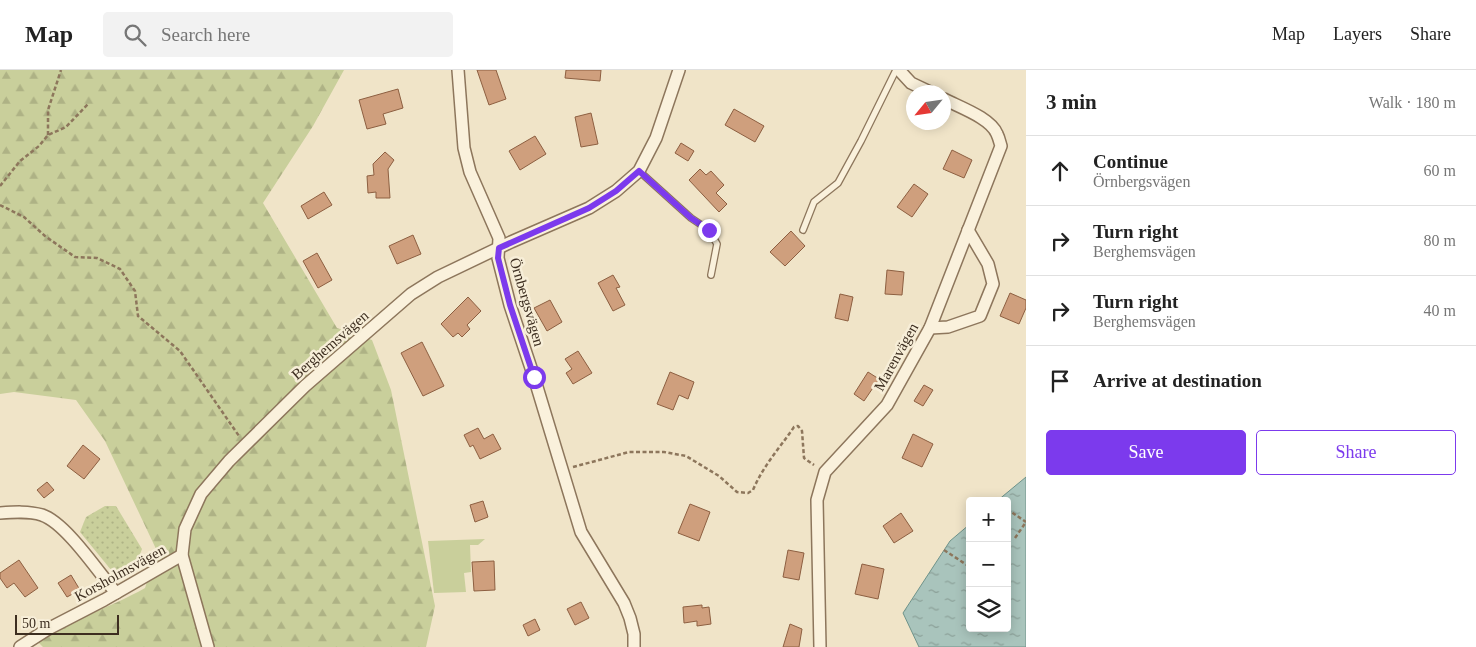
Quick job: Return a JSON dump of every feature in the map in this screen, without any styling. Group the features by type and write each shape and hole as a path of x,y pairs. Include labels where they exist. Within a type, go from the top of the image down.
{"street":[{"name":"Örnbergsvägen","path":"458,70 464,148 470,172 499,238 498,258 510,305 582,532 614,586 630,618 634,634 634,647"},
{"name":"Berghemsvägen","path":"208,647 182,555 185,529 201,494 229,461 306,386 411,294 438,278 499,248 589,208 616,191 639,171 656,138 679,70"},
{"path":"898,70 915,85"},
{"name":"Marenvägen","path":"820,647 817,500 823,477 830,465 887,405 930,328 1000,146 997,133 990,124 951,103"},
{"path":"930,328 948,327 980,316 994,284 988,264 968,230"},
{"path":"0,513 32,513 56,522 75,542 116,593"},
{"name":"Korsholmsvägen","path":"20,647 48,629 182,555"}],"lane":[{"path":"803,230 814,202 838,183 898,70"},
{"path":"639,171 691,218 709,230 717,244 711,275"}],"path":[{"path":"48,135 48,110 61,70"},
{"path":"0,186 20,161 40,146 48,135 66,127 89,103"},
{"path":"0,205 24,217 45,236 75,257 97,258 120,269 135,291 138,316 180,351 245,446"},
{"path":"562,470 628,452 664,452 686,456 719,476 736,492 748,493 753,490 758,478 772,457 794,428 798,426 802,431 804,458 807,461"},
{"path":"1011,512 1026,522 1015,538"},
{"path":"944,550 966,564"}],"green space":[{"path":"0,70 344,70 313,126 263,203 337,328 372,340 391,390 435,606 426,647 43,647 38,642 77,620 145,588 157,551 105,441 76,400 14,392 0,394"},
{"path":"105,506 116,506 142,549 137,562 116,576 80,532 86,517"},
{"path":"485,539 478,545 470,545 471,572 464,573 466,592 434,593 428,541"}],"water":[{"path":"1026,477 1026,647 919,647 903,613 950,541 966,527 966,632 1011,632 1011,497 1002,497"}],"building":[{"path":"477,70 496,70 506,99 489,105"},
{"path":"566,70 601,70 600,81 565,78"},
{"path":"398,89 403,108 383,114 386,124 367,129 359,100"},
{"path":"734,109 764,126 755,142 725,125"},
{"path":"591,113 598,144 581,147 575,117"},
{"path":"535,136 546,154 520,170 509,151"},
{"path":"681,143 694,151 688,161 675,153"},
{"path":"952,150 972,160 964,178 943,169"},
{"path":"385,152 394,160 388,169 390,198 376,198 376,192 368,193 367,176 374,175 373,164"},
{"path":"700,169 706,175 711,171 724,185 716,193 727,204 719,212 689,180"},
{"path":"914,184 928,194 912,217 897,207"},
{"path":"324,192 332,205 308,219 301,206"},
{"path":"791,231 805,246 785,266 770,252"},
{"path":"413,235 421,254 397,264 389,246"},
{"path":"317,253 332,280 318,288 303,261"},
{"path":"887,270 904,272 902,295 885,294"},
{"path":"613,275 620,287 616,288 625,305 613,311 598,283"},
{"path":"1010,293 1026,300 1026,308 1019,324 1000,316"},
{"path":"840,294 853,297 848,321 835,318"},
{"path":"468,297 481,311 467,325 470,329 462,337 458,333 453,337 441,324"},
{"path":"550,300 562,322 547,331 534,308"},
{"path":"422,342 444,386 423,396 401,353"},
{"path":"578,351 592,373 573,384 566,373 572,369 565,359"},
{"path":"670,372 694,382 688,399 679,395 673,410 657,404"},
{"path":"868,372 879,379 864,401 854,394"},
{"path":"924,385 933,390 923,406 914,401"},
{"path":"478,428 484,439 493,434 501,449 480,459 473,445 470,447 464,435"},
{"path":"913,434 933,444 922,467 902,458"},
{"path":"83,445 100,459 84,479 67,466"},
{"path":"47,482 54,490 44,498 37,490"},
{"path":"483,501 488,517 475,522 470,505"},
{"path":"690,504 710,512 699,541 678,533"},
{"path":"901,513 913,531 894,543 883,526"},
{"path":"788,550 804,553 799,580 783,577"},
{"path":"19,560 38,588 25,597 14,583 7,588 0,578 0,573"},
{"path":"494,561 495,590 474,591 472,562"},
{"path":"862,564 884,569 878,599 855,594"},
{"path":"71,575 80,590 67,597 58,583"},
{"path":"581,602 589,618 575,625 567,609"},
{"path":"702,605 702,608 709,607 711,624 697,626 697,621 684,623 683,607"},
{"path":"535,619 540,630 528,636 523,625"},
{"path":"790,624 802,629 799,647 783,647"}],"route":[{"path":"534,377 510,305 498,258 499,248 589,208 616,191 639,171 691,218 709,230"}]}
